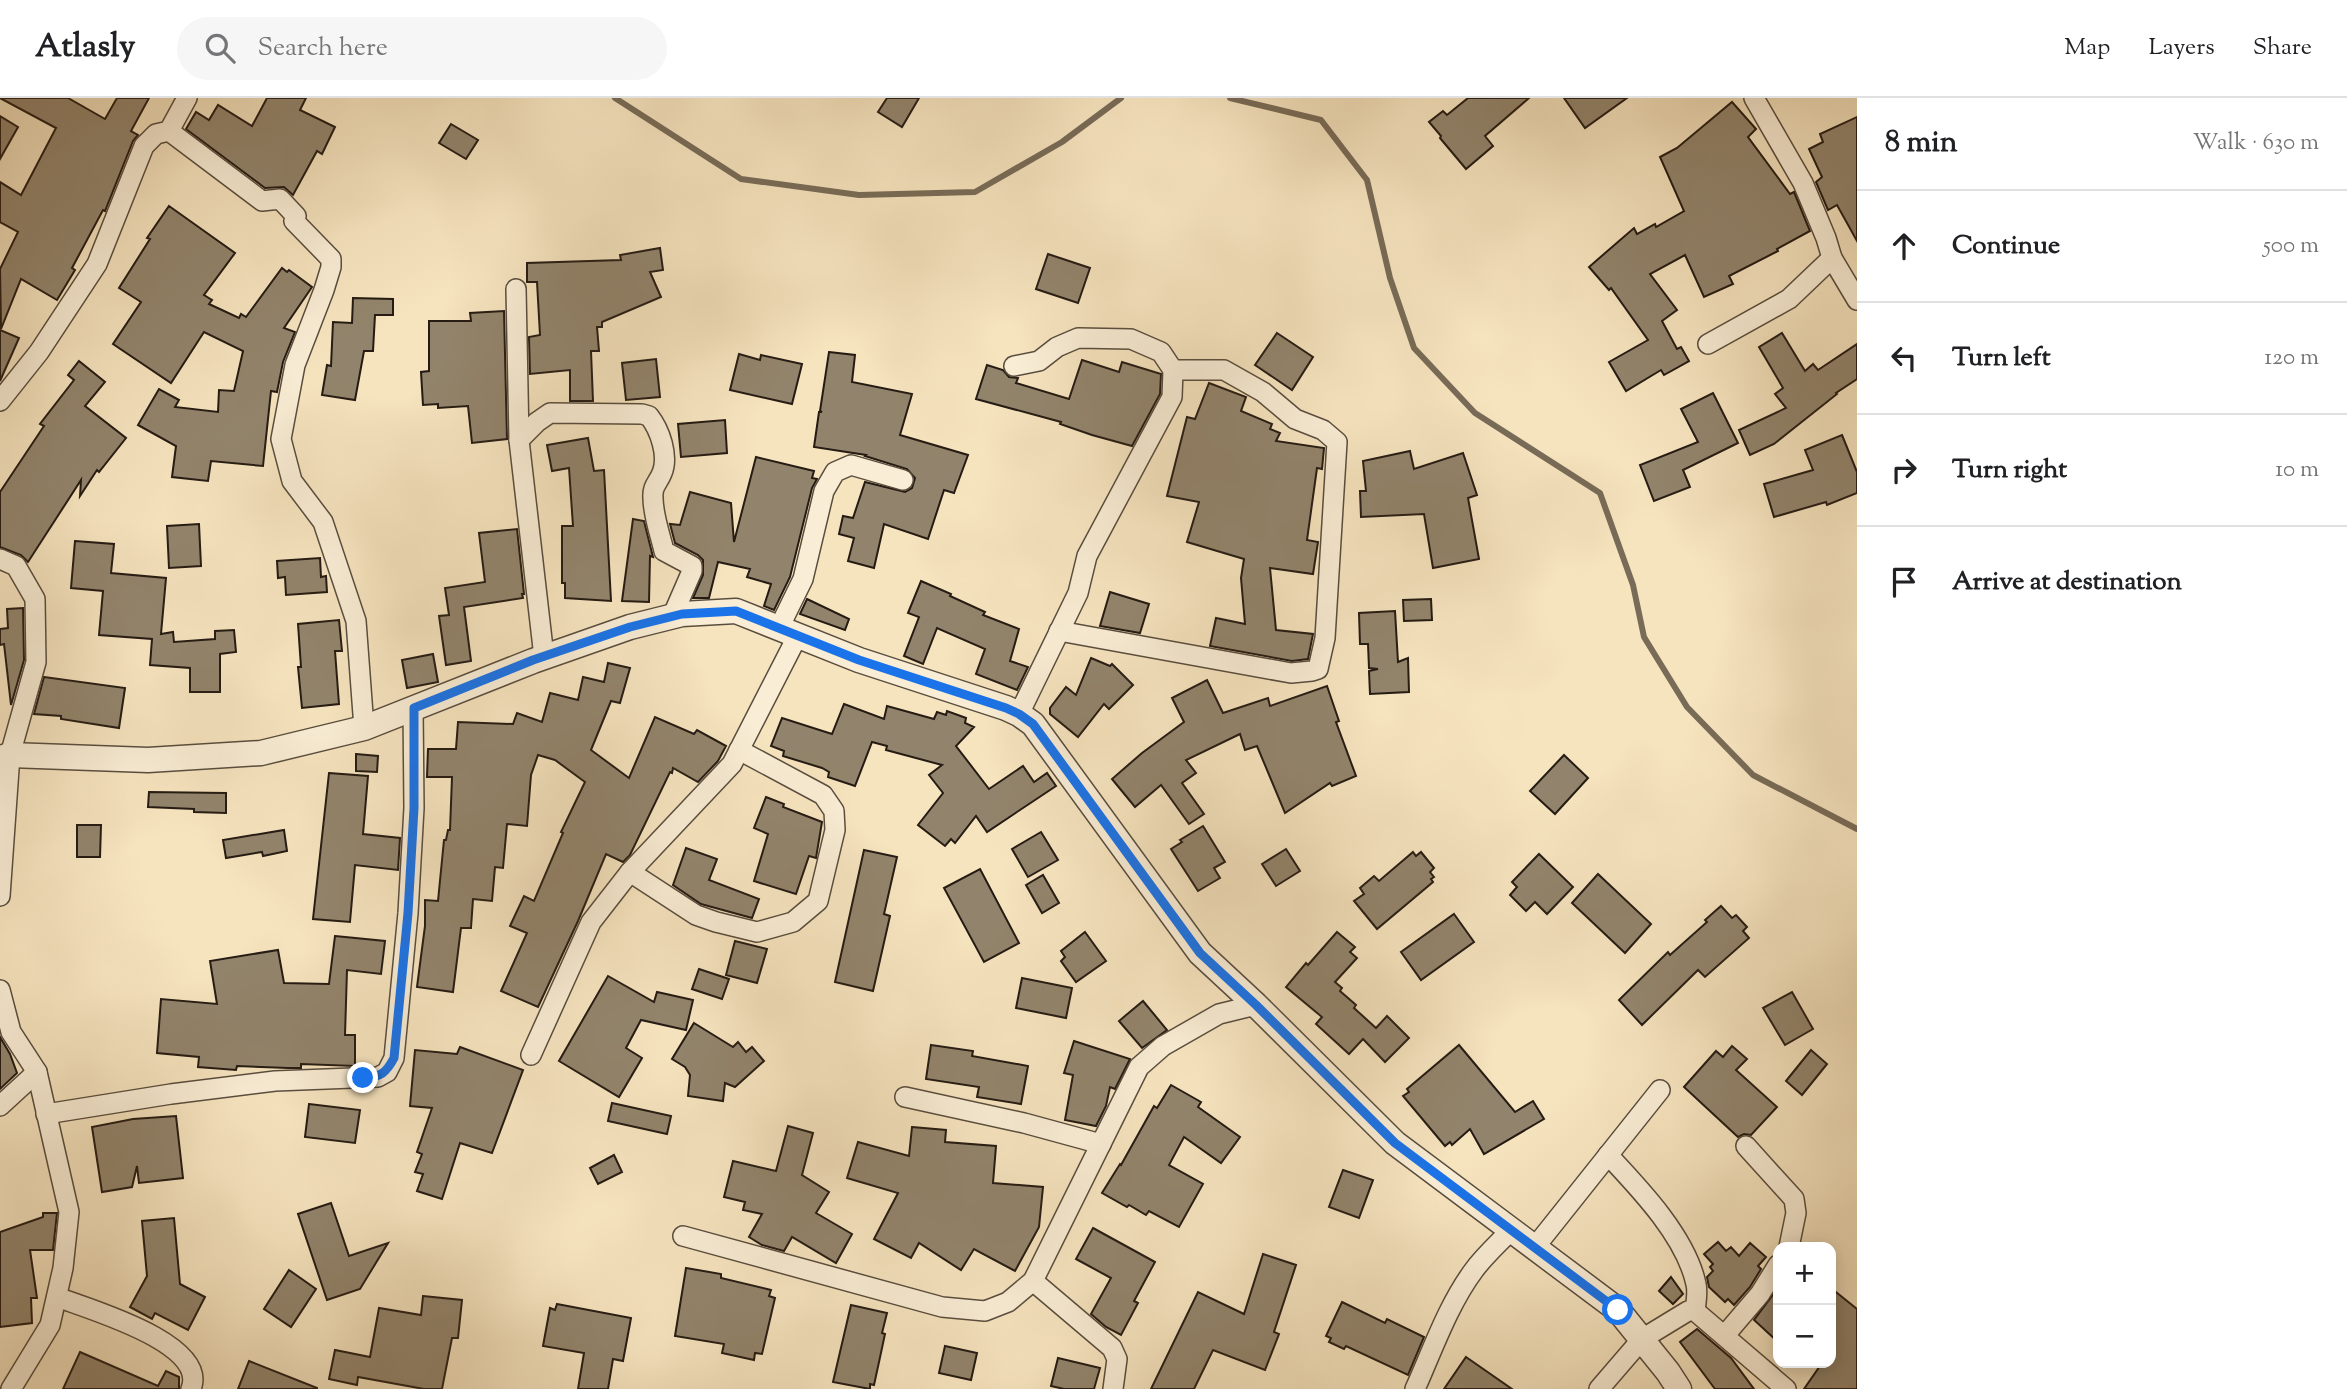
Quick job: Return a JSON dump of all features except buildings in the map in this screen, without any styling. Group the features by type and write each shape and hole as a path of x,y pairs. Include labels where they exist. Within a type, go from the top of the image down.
{"street":[{"path":"0,401 39,352 97,264 144,146 156,134 169,131 187,98"},
{"path":"1754,98 1803,183 1832,258 1857,300"},
{"path":"169,131 262,201 280,199 296,216 294,221 331,259 324,290 295,365 281,439 292,481 323,522 356,621 364,728"},
{"path":"1708,344 1789,299 1832,258"},
{"path":"516,289 519,439 544,657"},
{"path":"1014,366 1040,361 1058,347 1078,338 1131,339 1161,352 1173,370 1172,397 1087,556 1078,593 1019,714"},
{"path":"1059,631 1291,673 1318,669 1325,638 1337,442 1323,430 1295,419 1263,392 1224,370 1173,370"},
{"path":"519,439 550,414 649,416 662,441 662,472 653,485 653,501 664,551 692,566 672,617"},
{"path":"531,1055 591,922 630,872 732,764 789,632 824,491 835,472 850,465 902,480"},
{"path":"0,559 16,566 34,599 36,662 5,756 0,896"},
{"path":"5,756 148,760 261,753 364,728 544,657 630,627 672,617 736,611 859,660 1019,714 1033,724 1200,953 1395,1143 1618,1310 1679,1389"},
{"path":"46,1114 275,1081 378,1077 387,1072 394,1058 408,913 414,808 414,708"},
{"path":"630,872 696,915 757,932 793,922 818,901 835,830 834,811 823,795 739,750"},
{"path":"0,990 11,1032 37,1072 69,1212 63,1268 50,1325 11,1389"},
{"path":"683,1236 942,1307 985,1311 1008,1302 1033,1281 1139,1067 1163,1046 1219,1014 1256,1005"},
{"path":"0,1106 37,1072"},
{"path":"1535,1247 1660,1090"},
{"path":"905,1097 1024,1123 1101,1144"},
{"path":"1745,1146 1794,1199 1796,1213 1790,1242"},
{"path":"1608,1156 1649,1198 1681,1247 1696,1285 1695,1311"},
{"path":"1415,1389 1464,1285 1475,1268 1512,1229"},
{"path":"1725,1335 1760,1294 1773,1273"},
{"path":"1033,1281 1112,1348 1117,1359 1113,1389"},
{"path":"57,1297 150,1333 181,1356 191,1368 194,1383 191,1389"},
{"path":"1599,1389 1642,1339 1679,1314 1688,1311 1695,1311 1786,1389"}],"waterway":[{"path":"615,98 741,179 859,195 975,192 1062,142 1121,98"},
{"path":"1230,98 1321,120 1367,180 1390,278 1414,348 1475,413 1600,493 1633,585 1644,637 1687,707 1753,775 1857,829"}],"route":[{"path":"363,1078 378,1077 387,1072 394,1058 408,913 414,808 414,708 533,660 630,627 682,614 736,611 859,660 1006,708 1033,724 1200,953 1395,1143 1618,1310"}]}
